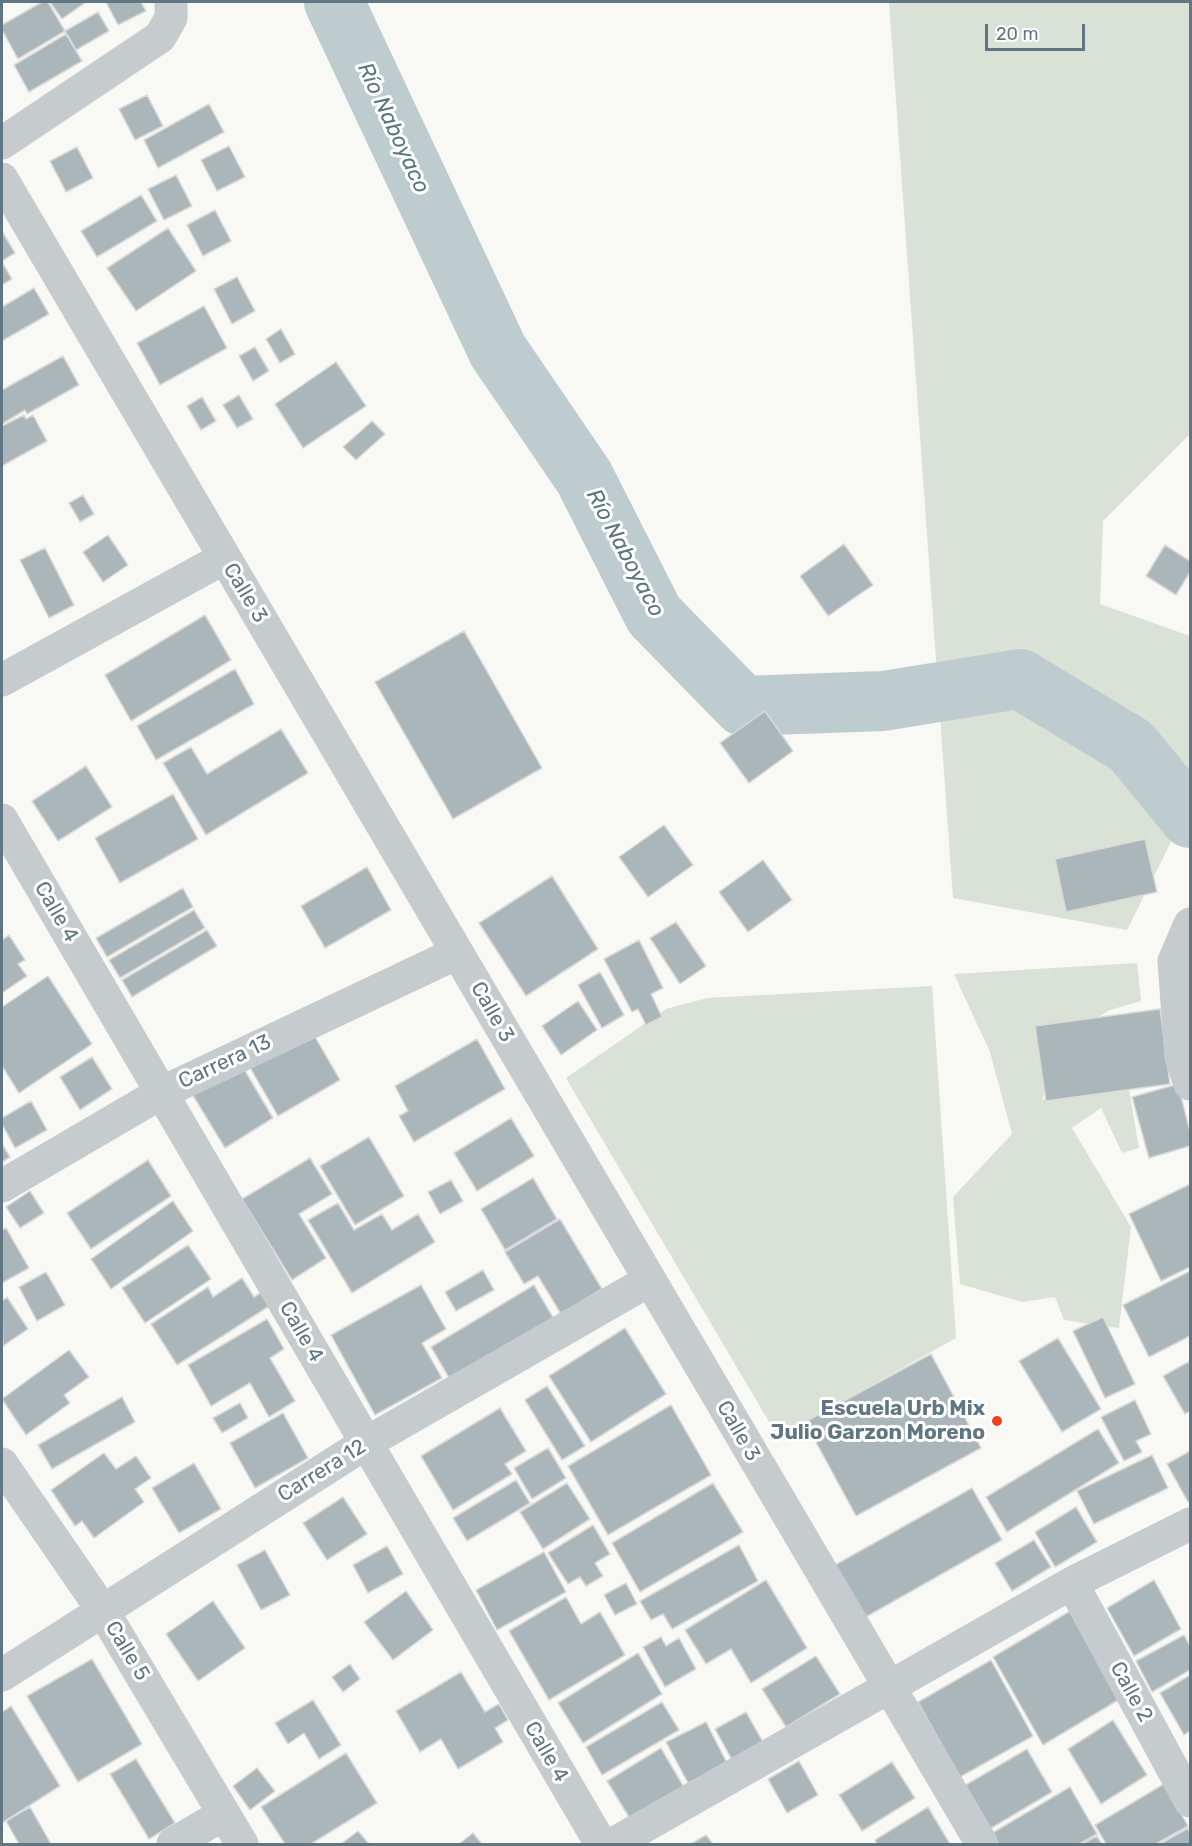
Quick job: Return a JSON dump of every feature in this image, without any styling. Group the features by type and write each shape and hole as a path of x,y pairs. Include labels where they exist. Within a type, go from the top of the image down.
{"street":[{"path":"2,143 160,37 171,18 171,2"},
{"name":"Calle 3","path":"2,179 982,1845"},
{"path":"2,680 224,558"},
{"name":"Calle 4","path":"2,820 601,1845"},
{"path":"1191,924 1174,961 1181,1057 1191,1084"},
{"name":"Carrera 13","path":"2,1186 161,1093 457,953"},
{"name":"Carrera 12","path":"2,1675 366,1443 650,1280"},
{"name":"Calle 5","path":"2,1464 103,1611 242,1845"},
{"path":"613,1845 1072,1583 1191,1524"},
{"name":"Calle 2","path":"1072,1583 1191,1801"},
{"path":"173,1845 224,1814"}],"shaded area":[{"path":"889,2 1190,2 1190,434 1103,521 1100,604 1190,636 1190,804 1127,930 953,898"},
{"path":"1137,963 1141,1001 1110,1010 1057,1040 1042,1101 1099,1050 1126,1072 1139,1148 1122,1153 1101,1108 1072,1128 1131,1227 1119,1328 1064,1320 1055,1297 1022,1302 960,1284 953,1197 1012,1134 990,1052 954,974"},
{"path":"932,986 956,1338 778,1437 566,1078 666,1009 707,998"}],"building":[{"path":"42,2 48,2 65,31 18,59 2,30 2,25"},
{"path":"50,2 86,2 62,19"},
{"path":"106,2 141,2 146,11 118,25"},
{"path":"98,12 109,31 76,50 65,31"},
{"path":"66,34 82,61 29,92 14,65"},
{"path":"147,95 163,126 135,140 119,109"},
{"path":"209,104 224,132 158,168 144,140"},
{"path":"229,146 245,177 217,191 201,160"},
{"path":"77,147 93,178 66,192 50,161"},
{"path":"176,175 192,206 164,220 148,189"},
{"path":"141,195 157,221 97,257 81,231"},
{"path":"215,210 231,241 203,256 187,225"},
{"path":"168,228 196,271 136,311 107,268"},
{"path":"2,231 15,253 2,261"},
{"path":"2,262 12,279 2,285"},
{"path":"237,277 255,311 232,324 214,289"},
{"path":"34,288 49,314 2,341 2,307"},
{"path":"204,306 227,348 160,385 137,343"},
{"path":"281,329 295,354 280,363 266,339"},
{"path":"255,347 269,371 253,381 239,356"},
{"path":"63,356 79,385 27,414 25,410 2,424 2,390"},
{"path":"336,362 366,406 303,448 275,404"},
{"path":"239,395 253,419 237,428 223,405"},
{"path":"202,397 216,421 201,430 187,406"},
{"path":"24,415 26,419 33,415 47,441 2,466 2,426"},
{"path":"372,421 385,434 356,460 343,447"},
{"path":"83,495 94,514 80,522 69,503"},
{"path":"108,535 128,565 103,582 83,552"},
{"path":"844,544 873,585 828,616 800,576"},
{"path":"1165,545 1190,561 1190,572 1176,595 1146,576"},
{"path":"45,548 74,605 49,618 20,560"},
{"path":"205,615 231,660 131,721 105,675"},
{"path":"464,631 542,768 453,819 375,682"},
{"path":"235,669 254,704 156,760 137,726"},
{"path":"765,711 793,751 749,783 720,743"},
{"path":"281,729 308,773 206,835 163,763 191,747 207,774"},
{"path":"86,766 112,807 58,841 32,801"},
{"path":"173,794 198,839 120,883 95,838"},
{"path":"664,825 693,865 648,897 619,857"},
{"path":"1145,839 1157,892 1066,912 1055,859"},
{"path":"763,860 792,900 748,932 719,892"},
{"path":"367,867 391,910 325,948 301,906"},
{"path":"552,876 598,949 526,996 479,923"},
{"path":"183,888 193,907 107,957 96,938"},
{"path":"194,910 205,928 120,978 109,960"},
{"path":"676,922 706,966 680,984 650,938"},
{"path":"207,930 217,946 132,997 122,980"},
{"path":"9,935 25,960 18,964 27,976 2,993 2,940"},
{"path":"639,940 663,988 651,994 662,1017 646,1025 638,1009 632,1012 604,959"},
{"path":"600,972 624,1015 602,1028 578,985"},
{"path":"48,976 92,1044 19,1093 2,1066 2,1007"},
{"path":"578,1001 597,1030 561,1055 542,1026"},
{"path":"1160,1009 1170,1084 1046,1101 1035,1026"},
{"path":"310,1028 340,1080 278,1116 248,1064"},
{"path":"477,1039 505,1089 414,1142 399,1116 408,1111 395,1086"},
{"path":"92,1057 112,1089 80,1110 60,1077"},
{"path":"241,1064 273,1118 225,1148 192,1094"},
{"path":"1178,1084 1190,1132 1190,1146 1149,1158 1132,1097"},
{"path":"31,1101 47,1130 15,1148 2,1124 2,1118"},
{"path":"511,1118 534,1156 477,1191 454,1153"},
{"path":"369,1137 404,1196 355,1225 320,1166"},
{"path":"2,1144 10,1157 2,1162"},
{"path":"310,1158 332,1194 299,1214 326,1258 292,1280 242,1199"},
{"path":"148,1160 171,1196 91,1249 67,1213"},
{"path":"533,1178 557,1219 505,1250 481,1209"},
{"path":"451,1180 463,1201 440,1214 428,1192"},
{"path":"1190,1184 1190,1267 1161,1281 1129,1214"},
{"path":"30,1191 44,1213 20,1228 6,1207"},
{"path":"173,1201 193,1231 111,1289 91,1259"},
{"path":"338,1203 354,1230 382,1214 392,1230 418,1214 435,1242 352,1293 308,1220"},
{"path":"560,1219 602,1289 561,1314 538,1276 524,1284 505,1252"},
{"path":"6,1228 29,1268 2,1283 2,1230"},
{"path":"188,1245 211,1279 145,1323 122,1288"},
{"path":"483,1270 494,1290 456,1311 445,1292"},
{"path":"1190,1271 1190,1336 1149,1357 1123,1305"},
{"path":"46,1272 65,1305 37,1321 19,1287"},
{"path":"242,1278 254,1297 262,1292 271,1305 177,1365 151,1324 208,1287 213,1297"},
{"path":"421,1285 446,1329 422,1343 442,1378 375,1415 331,1335"},
{"path":"534,1285 558,1326 455,1388 431,1347"},
{"path":"7,1297 28,1329 3,1346 2,1301"},
{"path":"1103,1317 1135,1384 1105,1398 1073,1331"},
{"path":"267,1319 284,1349 270,1358 295,1401 269,1417 250,1383 211,1406 188,1365"},
{"path":"625,1328 666,1394 591,1442 549,1376"},
{"path":"1058,1338 1101,1409 1062,1432 1019,1361"},
{"path":"69,1350 89,1377 64,1395 70,1403 26,1435 2,1399"},
{"path":"931,1354 981,1448 856,1516 805,1422"},
{"path":"1190,1361 1190,1411 1185,1414 1163,1376"},
{"path":"547,1386 585,1446 562,1460 525,1400"},
{"path":"122,1397 135,1422 52,1469 38,1445"},
{"path":"1135,1400 1151,1434 1136,1441 1142,1452 1124,1461 1101,1417"},
{"path":"240,1403 248,1418 222,1433 213,1418"},
{"path":"671,1405 711,1475 608,1535 568,1466"},
{"path":"500,1408 526,1451 505,1464 512,1474 453,1510 421,1456"},
{"path":"283,1413 308,1458 255,1488 230,1443"},
{"path":"1098,1429 1119,1463 1007,1532 986,1497"},
{"path":"548,1448 566,1478 532,1499 514,1468"},
{"path":"1190,1451 1190,1501 1188,1502 1167,1464"},
{"path":"104,1453 116,1469 136,1456 151,1478 135,1489 144,1502 94,1538 82,1521 75,1526 51,1490"},
{"path":"1152,1455 1168,1488 1094,1524 1077,1491"},
{"path":"194,1463 221,1509 179,1533 152,1488"},
{"path":"516,1480 530,1503 467,1541 453,1518"},
{"path":"567,1483 590,1519 543,1549 520,1512"},
{"path":"713,1483 743,1532 640,1592 612,1543"},
{"path":"972,1488 1002,1540 864,1618 835,1565"},
{"path":"343,1497 367,1534 327,1560 303,1523"},
{"path":"1076,1507 1097,1542 1055,1567 1035,1532"},
{"path":"593,1525 610,1554 595,1563 603,1576 586,1586 580,1577 568,1584 548,1553"},
{"path":"1034,1540 1051,1567 1012,1591 995,1563"},
{"path":"739,1545 758,1581 672,1629 663,1614 651,1620 640,1601"},
{"path":"387,1546 403,1574 368,1593 353,1565"},
{"path":"265,1550 290,1595 261,1610 237,1565"},
{"path":"544,1552 566,1592 497,1630 476,1590"},
{"path":"766,1580 807,1648 751,1683 731,1649 706,1664 685,1630"},
{"path":"1154,1580 1181,1629 1134,1656 1107,1608"},
{"path":"626,1583 637,1604 615,1615 604,1595"},
{"path":"406,1591 433,1630 393,1660 364,1622"},
{"path":"566,1597 581,1624 600,1612 625,1655 549,1700 509,1631"},
{"path":"213,1601 245,1648 198,1681 166,1634"},
{"path":"1070,1611 1120,1699 1043,1745 993,1657"},
{"path":"1184,1635 1190,1646 1190,1670 1152,1692 1136,1661"},
{"path":"661,1637 666,1646 679,1638 696,1669 665,1687 643,1647"},
{"path":"638,1653 662,1694 583,1743 558,1703"},
{"path":"816,1656 840,1694 786,1727 762,1689"},
{"path":"92,1659 142,1744 78,1782 27,1696"},
{"path":"991,1660 1033,1736 960,1777 918,1702"},
{"path":"350,1664 360,1679 343,1692 332,1677"},
{"path":"461,1672 485,1712 499,1704 508,1720 495,1728 503,1742 458,1769 441,1739 420,1752 396,1711"},
{"path":"1190,1675 1190,1731 1184,1735 1160,1693"},
{"path":"313,1700 341,1745 319,1759 304,1733 288,1744 275,1723"},
{"path":"662,1702 679,1730 602,1775 586,1747"},
{"path":"11,1706 60,1786 2,1823 2,1712"},
{"path":"746,1712 768,1751 737,1769 715,1729"},
{"path":"1113,1720 1147,1775 1101,1804 1068,1749"},
{"path":"706,1722 727,1763 688,1783 666,1742"},
{"path":"661,1748 685,1789 632,1822 607,1781"},
{"path":"1027,1749 1052,1792 983,1833 957,1790"},
{"path":"346,1753 377,1803 311,1844 285,1844 261,1807"},
{"path":"136,1759 175,1823 149,1839 110,1774"},
{"path":"799,1761 818,1795 787,1813 768,1779"},
{"path":"892,1762 915,1798 862,1831 839,1795"},
{"path":"257,1768 275,1791 250,1810 233,1786"},
{"path":"1164,1784 1188,1826 1156,1844 1106,1844 1095,1825"},
{"path":"1070,1787 1097,1834 1079,1844 985,1844 982,1839"},
{"path":"30,1807 51,1844 19,1844 6,1821"},
{"path":"928,1807 950,1844 877,1844 875,1840"},
{"path":"1188,1828 1190,1844 1160,1844"},
{"path":"358,1831 369,1844 341,1844"},
{"path":"473,1833 482,1844 459,1844"},
{"path":"706,1835 713,1844 691,1844"},
{"path":"1097,1836 1102,1844 1082,1844"}],"waterway":[{"name":"Río Naboyaco","path":"334,2 498,351 584,477 654,615 743,706 883,701 1020,679 1131,746 1190,818"}],"place":[{"name":"Escuela Urb Mix Julio Garzon Moreno","path":"997,1421"}]}
